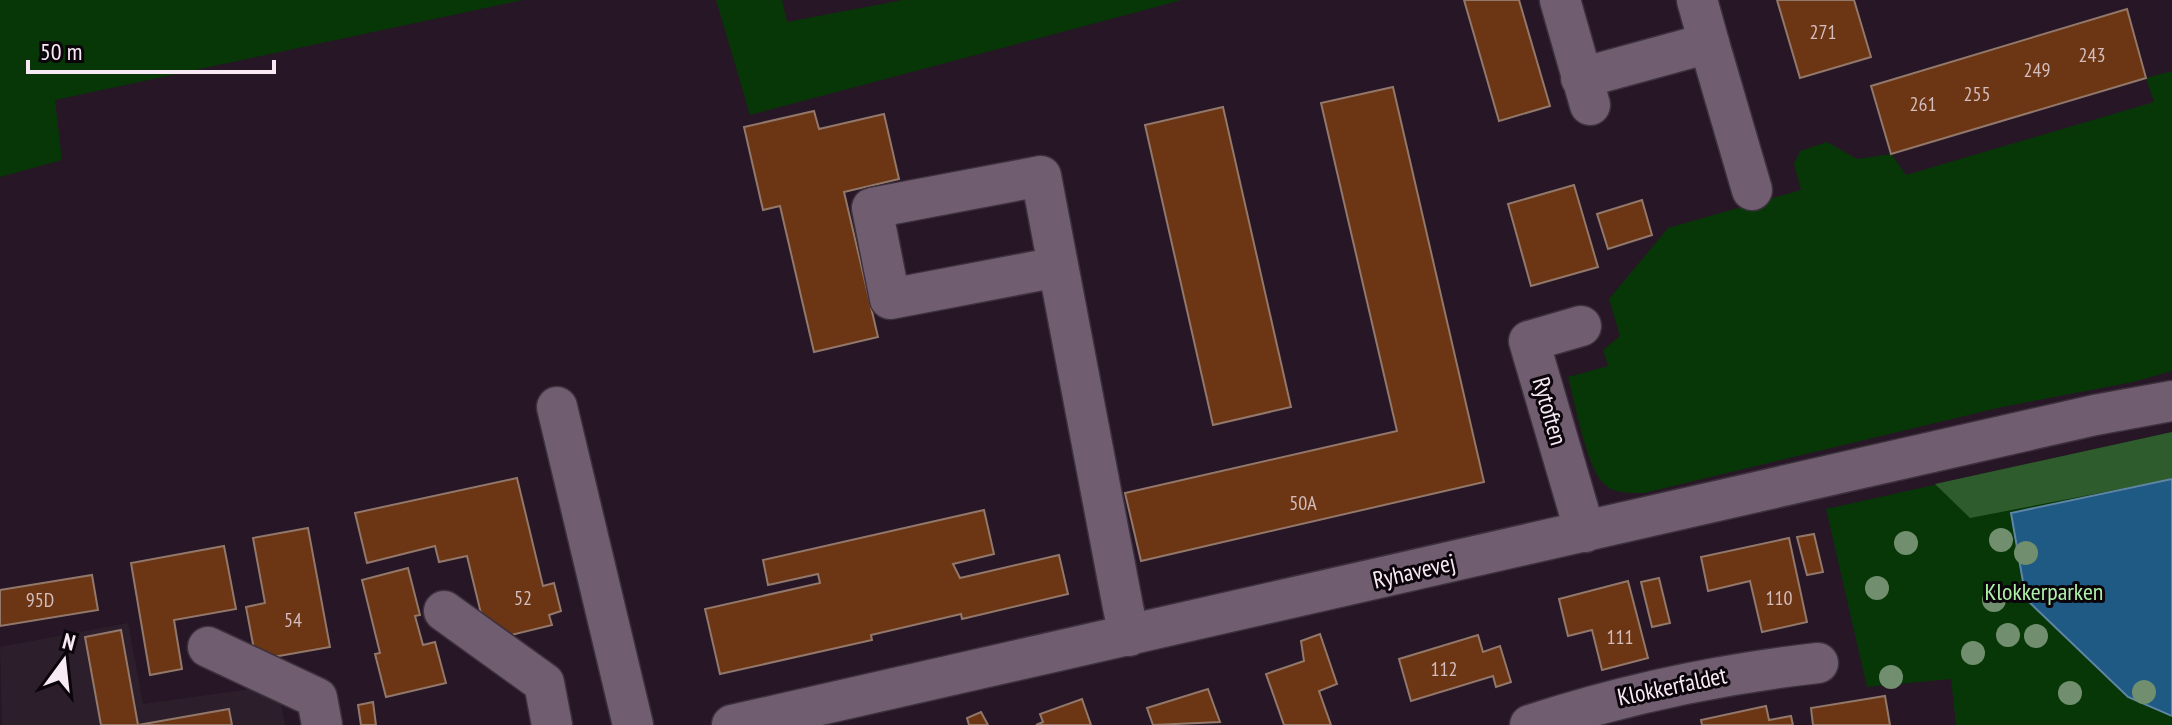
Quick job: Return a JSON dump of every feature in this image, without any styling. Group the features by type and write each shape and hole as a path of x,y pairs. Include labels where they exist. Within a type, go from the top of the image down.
{"street":[{"path":"1560,0 1585,92 1709,43"},
{"path":"1697,0 1752,190"},
{"path":"1058,267 890,299 872,208 1041,176 1129,636"},
{"name":"Rytoften","path":"1581,326 1529,341 1585,532"},
{"name":"Ryhavevej","path":"2095,415 2172,391"},
{"name":"Ryhavevej","path":"732,725 2095,415 2172,401"},
{"path":"557,407 633,725"},
{"path":"444,611 544,683 552,725"},
{"path":"208,647 317,698 322,725"},
{"name":"Klokkerfaldet","path":"1530,725 1598,703 1732,672 1818,663"}],"shaded area":[{"path":"128,623 143,704 257,688 279,695 285,725 2,725 0,647"}],"green space":[{"path":"0,0 523,0 55,100 62,160 0,177"},
{"path":"716,0 782,0 787,22 903,0 1182,0 750,115"},
{"path":"2172,71 2172,371 2133,382 2002,407 1644,493 1617,491 1603,483 1586,448 1568,377 1608,366 1603,350 1620,336 1609,299 1668,228 1801,190 1794,164 1800,151 1827,142 1857,159 1891,154 1906,175 2154,102 2146,78"},
{"name":"Klokkerparken","path":"2172,432 2172,725 1956,725 1951,679 1867,687 1826,509"},
{"path":"2172,432 2172,479 1970,518 1935,484"}],"water":[{"path":"2172,479 2172,716 2128,697 2026,599 2011,513"}],"building":[{"path":"1464,0 1519,0 1550,106 1499,121"},
{"path":"1777,0 1854,0 1871,57 1800,78"},
{"path":"2127,9 2146,78 1891,154 1871,86"},
{"path":"1393,87 1484,482 1141,561 1125,493 1397,431 1321,103"},
{"path":"1223,107 1291,407 1213,425 1145,125"},
{"path":"814,111 819,129 884,114 899,179 844,192 878,337 814,352 780,206 763,210 744,127"},
{"path":"1574,185 1598,267 1531,286 1508,204"},
{"path":"1642,200 1652,235 1608,249 1597,214"},
{"path":"517,478 543,586 554,583 561,611 549,615 552,625 503,637 486,634 467,556 439,562 435,546 367,563 355,513"},
{"path":"984,510 994,554 953,564 960,578 1059,555 1068,594 962,619 961,614 871,635 872,640 720,674 705,609 820,583 818,574 768,585 763,560"},
{"path":"308,528 330,647 256,660 246,607 265,603 253,538"},
{"path":"1814,534 1823,572 1807,575 1797,537"},
{"path":"1789,538 1807,622 1762,632 1750,581 1708,591 1701,557"},
{"path":"224,546 236,609 174,620 182,669 150,675 131,563"},
{"path":"408,568 420,615 415,616 423,645 435,642 446,683 386,697 375,654 380,653 362,580"},
{"path":"92,575 98,610 0,626 0,590"},
{"path":"1659,578 1670,623 1652,627 1641,582"},
{"path":"1628,581 1648,658 1602,670 1592,630 1568,636 1559,599"},
{"path":"121,630 138,725 101,725 85,637"},
{"path":"1320,634 1337,684 1319,691 1331,725 1284,725 1266,674 1304,661 1301,641"},
{"path":"1478,635 1483,652 1500,646 1511,682 1496,687 1493,676 1411,701 1399,659"},
{"path":"1208,689 1220,722 1153,725 1147,708"},
{"path":"1885,696 1890,725 1813,725 1811,708"},
{"path":"1082,699 1091,725 1036,725 1043,722 1040,714"},
{"path":"373,702 376,725 361,725 358,705"},
{"path":"1766,706 1769,720 1791,716 1793,725 1702,725 1701,720"},
{"path":"229,709 232,725 138,725"},
{"path":"981,712 988,725 969,725 967,718"}]}
